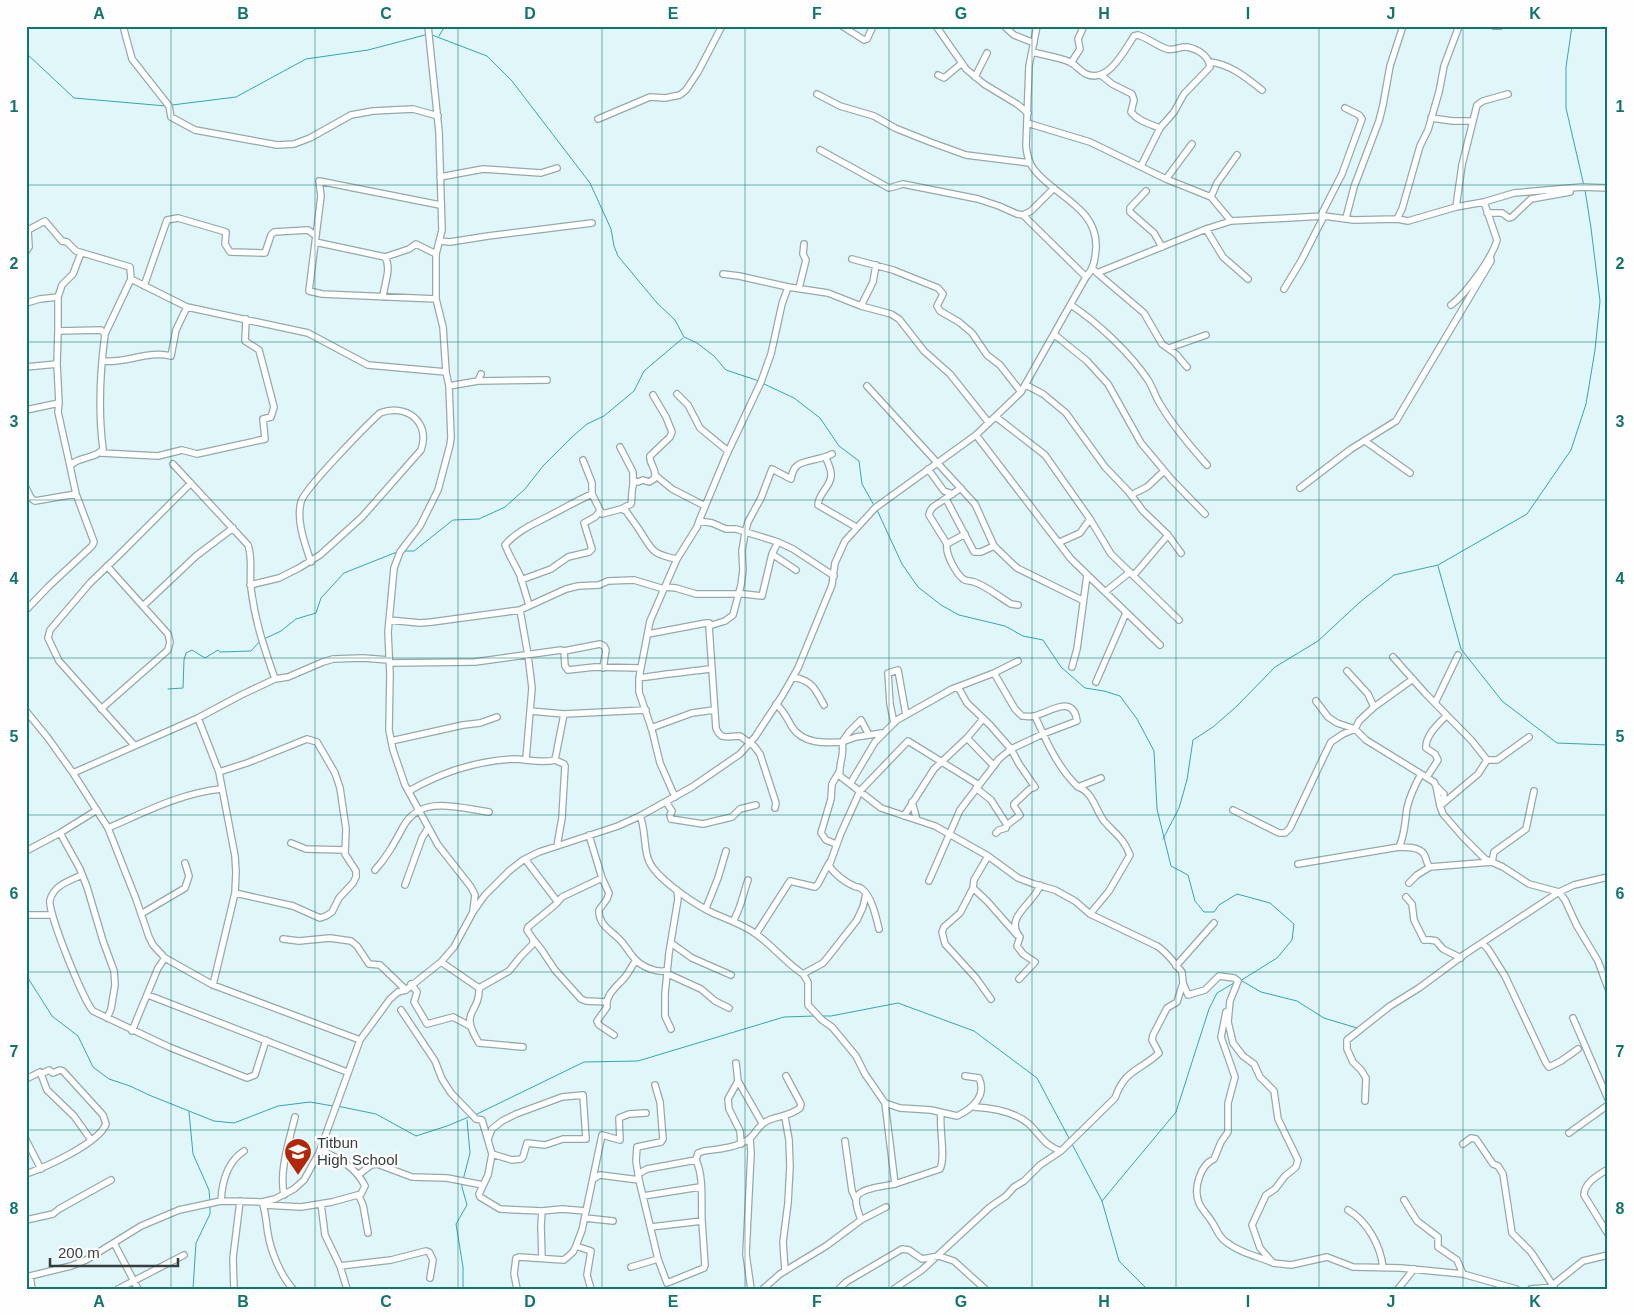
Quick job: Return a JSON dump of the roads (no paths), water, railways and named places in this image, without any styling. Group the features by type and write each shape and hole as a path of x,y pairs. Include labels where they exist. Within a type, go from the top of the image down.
{"street":[{"path":"123,26 132,59 169,106 171,117 195,130 277,145 294,144 310,138 351,115 373,111 413,109 438,116"},
{"path":"428,26 438,116 442,230 436,254 436,299 443,326 446,372 449,386 450,445 438,490 420,526 396,560 394,568 389,620 389,708 391,741 398,767 438,845 472,887 475,895 473,912"},
{"path":"598,119 650,97 665,98 680,95 686,90 698,72 722,26"},
{"path":"842,26 864,40 867,39 874,26"},
{"path":"936,26 962,63 975,77 988,88 1017,104 1028,113"},
{"path":"1004,26 1014,35 1034,43"},
{"path":"1037,26 1029,75 1026,146 1030,163 1054,188 1081,211 1093,229 1096,244 1095,271"},
{"path":"1346,218 1354,187 1379,121 1390,66 1403,26"},
{"path":"1397,219 1402,209 1420,146 1439,92 1444,66 1459,26"},
{"path":"1494,26 1500,26"},
{"path":"1071,63 1080,49 1078,39 1083,28"},
{"path":"1101,75 1118,60 1134,36 1138,35 1169,50 1187,47 1199,51 1210,62 1225,65 1262,90"},
{"path":"1032,52 1071,63 1086,74 1101,75 1112,84 1132,94 1134,100 1131,112 1134,115 1160,128"},
{"path":"975,77 987,53"},
{"path":"1141,166 1160,128 1174,112 1184,94 1205,74 1210,66 1210,62"},
{"path":"938,75 944,78 962,63"},
{"path":"817,94 840,106 874,116 895,128 966,155 1030,163"},
{"path":"1456,207 1462,165 1477,105 1483,101 1508,94"},
{"path":"1284,289 1301,261 1342,174 1362,119 1359,114 1345,108"},
{"path":"1431,118 1472,121"},
{"path":"1027,123 1090,142 1166,179 1210,197 1231,221"},
{"path":"1166,179 1192,144"},
{"path":"820,150 889,188 902,184 976,198 1023,215 1086,277"},
{"path":"1210,197 1217,183 1237,155"},
{"path":"440,177 483,169 541,173 557,168"},
{"path":"436,299 322,294 309,291 321,196 319,181 440,205"},
{"path":"263,1204 284,1195 304,1180 311,1170 360,1040 390,999 398,992 406,990 441,962 454,947 473,912 485,895 508,871 525,859 640,816 675,797 729,763 750,743 793,677 832,585 836,563 845,541 856,527 876,508 976,435 1022,392 1086,277 1095,271 1162,247 1206,228 1231,221 1322,216 1354,220 1408,220 1523,192 1592,187 1608,188"},
{"path":"1023,215 1031,211 1054,188"},
{"path":"1487,213 1502,214 1512,218 1531,200 1566,194 1580,188"},
{"path":"1146,191 1130,208 1130,212 1145,224 1162,247"},
{"path":"1451,306 1461,297 1490,256 1497,240 1484,202"},
{"path":"144,286 167,220 178,218 226,232 225,244 230,252 266,253 271,235 274,232 308,230 316,239 385,257 409,249 416,244 436,254"},
{"path":"26,251 29,247 28,230 46,221 62,241 67,242 76,251 130,267 131,279 105,334 100,375 101,404 99,412 103,449 101,453"},
{"path":"439,241 450,242 592,224"},
{"path":"1206,228 1223,256 1248,279"},
{"path":"799,288 806,260 803,254 804,244"},
{"path":"26,610 92,546 93,540 76,494 58,412 60,403 57,364 58,297 62,285 73,274 81,253"},
{"path":"1300,488 1351,449 1396,421 1491,261 1490,256"},
{"path":"383,297 388,278 387,260 385,257"},
{"path":"852,259 893,270 938,288 943,294 937,306 940,311 959,322 972,333 987,355 1000,366 1022,392"},
{"path":"861,306 873,282 876,265"},
{"path":"1095,271 1144,313 1162,344 1187,367"},
{"path":"723,274 828,293 861,306 891,314 898,319 924,351 950,374 989,423"},
{"path":"131,279 188,307 308,332 368,366 446,372"},
{"path":"675,797 662,769 646,710 639,692 640,668 650,621 677,559 699,521 766,366 788,287"},
{"path":"26,302 58,297"},
{"path":"1071,306 1086,315 1105,331 1142,372 1183,438 1207,465"},
{"path":"103,361 111,362 165,354 171,356 176,330 188,307"},
{"path":"70,466 78,460 101,453 158,456 182,450 198,454 265,439 263,418 271,417 274,407 259,350 245,341 246,319"},
{"path":"58,331 101,330 105,334"},
{"path":"1055,335 1086,361 1108,384 1141,442 1205,514"},
{"path":"1168,348 1206,335"},
{"path":"26,367 57,364"},
{"path":"478,382 481,374"},
{"path":"449,386 478,382 548,380"},
{"path":"1026,385 1043,394 1066,413 1105,467 1139,506 1168,535 1181,553"},
{"path":"867,386 974,504 994,546 1017,568 1082,600"},
{"path":"677,394 688,405 700,428 728,451"},
{"path":"653,395 666,417 672,432 670,437 650,456 650,462 656,475 672,489 705,506"},
{"path":"26,410 60,403"},
{"path":"250,585 279,578 311,562 334,544 362,517 421,450 424,434 417,420 412,415 394,409 380,413 301,499 300,519 305,546 311,562"},
{"path":"996,417 1045,455 1111,554 1179,620"},
{"path":"976,435 1071,558 1160,645"},
{"path":"1365,441 1410,473"},
{"path":"583,460 592,484 592,494 602,514 621,509 631,504 633,472 620,447"},
{"path":"709,626 733,615 735,604 740,594 743,570 742,551 745,533 748,522 761,498 772,469 791,479 794,469 798,464 826,458 832,454"},
{"path":"826,458 832,472 831,478 818,499 818,505 856,527"},
{"path":"174,464 248,545 250,551 250,585 258,632 276,679"},
{"path":"928,469 944,491 953,494"},
{"path":"1131,495 1147,487 1164,470"},
{"path":"633,484 635,481 643,480 649,482 656,475"},
{"path":"134,745 59,661 48,638 50,630 56,621 90,583 191,483"},
{"path":"26,488 29,499 35,500 76,494"},
{"path":"961,488 933,507 929,515 947,544 946,548 949,555 962,578 966,581 975,582 1008,602 1018,605"},
{"path":"529,605 506,545 531,524 592,494"},
{"path":"946,499 974,552 981,552 994,546"},
{"path":"621,509 626,511 652,550 658,554 677,559"},
{"path":"521,580 550,569 568,557 589,552 592,549 584,523 595,517 600,511"},
{"path":"1060,542 1080,533 1090,520"},
{"path":"699,521 712,523 726,529 736,529 778,542 834,576"},
{"path":"143,606 196,556 233,528"},
{"path":"947,544 965,534"},
{"path":"1105,592 1132,574 1168,535"},
{"path":"389,620 420,623 520,610 566,589 598,585 608,581 634,580 696,594 762,596 772,554 778,542"},
{"path":"772,554 796,570"},
{"path":"101,709 168,650 170,642 168,634 107,566"},
{"path":"1072,667 1087,575"},
{"path":"520,610 532,688 526,759"},
{"path":"1096,682 1126,613"},
{"path":"648,634 709,623 710,669 716,728 722,737 740,736 760,754 776,803 775,808"},
{"path":"73,773 198,718 276,679 288,677 333,658 363,658 389,662 475,662 564,651 600,644 606,650 603,668"},
{"path":"564,651 566,668 568,670 640,668"},
{"path":"1435,703 1458,655"},
{"path":"1393,656 1446,716 1472,741 1487,760"},
{"path":"776,704 781,708 800,735 822,743 842,742 856,736 874,736 882,733 906,715 958,687 1018,661"},
{"path":"639,678 710,669"},
{"path":"894,723 890,704 888,673 898,670 906,715"},
{"path":"1347,671 1368,694 1374,707"},
{"path":"929,880 960,810 994,766 1011,749 1043,734 1077,722 1073,710 1070,708 1052,708 1035,716 1026,716 1018,713 994,673"},
{"path":"793,677 803,679 812,684 824,704"},
{"path":"1233,810 1279,834 1285,833 1290,828 1324,754 1332,742 1355,728 1359,721 1374,707 1413,679"},
{"path":"958,687 967,703 1011,749 1018,764 1035,787 1030,788 1014,804 1020,815 1007,825 1006,828 996,833"},
{"path":"1316,701 1328,717 1337,723 1355,728 1366,740 1399,759 1436,786 1444,814 1485,859 1503,867 1529,884 1559,892 1598,961 1608,988"},
{"path":"530,711 564,714 646,710"},
{"path":"651,728 692,713 714,710"},
{"path":"26,711 73,773 108,828 153,945 165,958 213,985 360,1040"},
{"path":"555,760 564,714"},
{"path":"1035,716 1059,764 1078,787 1088,792 1104,821 1123,840 1130,855 1109,891 1090,914"},
{"path":"1399,847 1403,839 1412,790 1438,760 1435,754 1426,748 1426,741 1446,716"},
{"path":"391,741 480,723 497,717"},
{"path":"198,718 219,772 235,856 235,893 213,985"},
{"path":"904,816 930,774 967,738 983,719"},
{"path":"836,844 826,840 821,833 831,799 832,784 840,772 844,751 842,742 849,732 862,720 874,736"},
{"path":"850,784 874,736"},
{"path":"1487,760 1497,760 1529,737"},
{"path":"967,738 994,766"},
{"path":"219,772 307,740 316,742 335,773 340,788 345,821 345,850 347,858 356,871 353,883 339,898 332,912 320,918 293,906 235,893"},
{"path":"756,934 790,881 815,887 818,884 860,791 908,741 978,786 991,800 1007,825"},
{"path":"409,791 438,777 474,765 526,759 540,761 555,760 566,766 562,818 557,846"},
{"path":"1441,805 1478,774 1487,760"},
{"path":"840,772 840,776 882,808 935,826 951,834 988,856 1012,874 1051,888 1066,896 1090,914 1167,952 1182,972 1188,995 1205,990 1219,976 1234,978 1238,981 1226,1010 1221,1037 1235,1077 1228,1103 1228,1132 1221,1142 1214,1159 1209,1161 1203,1169 1196,1187 1198,1201 1202,1210 1226,1242 1240,1250 1273,1263 1291,1265 1326,1257 1353,1267 1414,1269 1463,1274 1514,1289"},
{"path":"1078,787 1101,778"},
{"path":"108,828 174,799 197,792 221,789"},
{"path":"1492,862 1494,852 1526,830 1534,791"},
{"path":"666,802 672,811 671,818 703,824 732,817 740,809 756,805"},
{"path":"912,802 917,820"},
{"path":"376,870 383,862 405,824 420,810 438,805 489,812"},
{"path":"26,851 60,834 97,810"},
{"path":"640,816 644,825 647,851 653,868 677,890 706,908 756,934 803,974 808,982 808,1005 822,1020 832,1027 856,1056 865,1074 885,1103 895,1184"},
{"path":"405,885 422,838 428,828"},
{"path":"60,834 80,869 114,971 115,985 111,1009 107,1018"},
{"path":"589,836 609,896 599,910 600,918 608,931 618,938 636,960 658,971 668,972 701,989 716,1001 729,1008"},
{"path":"291,843 306,849 345,850"},
{"path":"1298,864 1399,847 1417,849 1422,852 1430,867"},
{"path":"706,908 726,851"},
{"path":"988,856 974,880 973,888 960,913 949,922 942,932 945,944 976,978 991,998"},
{"path":"525,859 557,901"},
{"path":"1409,884 1417,875 1430,867 1492,862"},
{"path":"141,914 185,888 189,876 185,863"},
{"path":"829,863 831,869 839,876 860,888 866,894 876,914 879,929"},
{"path":"82,875 60,885 54,891 49,902 52,915 89,1008 132,1031 248,1078 255,1075 266,1040"},
{"path":"1365,1102 1366,1078 1353,1062 1347,1049 1347,1040 1390,1006 1559,892 1574,885 1608,877"},
{"path":"602,878 573,891 557,901 553,907 528,927 527,930 555,970 581,999 607,1002"},
{"path":"733,921 739,912 748,880"},
{"path":"1017,935 1015,923 1018,914 1036,894 1040,885"},
{"path":"973,888 988,901 1020,937 1017,946 1023,954 1035,962 1019,978"},
{"path":"670,1029 665,1010 671,943 678,900 677,890"},
{"path":"803,974 823,963 828,957 857,920 866,894"},
{"path":"475,895 485,895"},
{"path":"1406,897 1412,904 1414,920 1424,940 1436,941 1443,949 1461,958"},
{"path":"26,915 52,915"},
{"path":"1176,966 1214,923"},
{"path":"283,939 299,941 330,938 351,941 357,946 369,964 380,965 406,990"},
{"path":"479,988 509,970 531,947 533,939"},
{"path":"671,943 692,958 731,975"},
{"path":"1482,943 1505,976 1546,1064 1549,1067 1554,1065 1578,1049"},
{"path":"132,1031 158,968 165,958"},
{"path":"614,1035 597,1023 608,1007 607,1002 615,986 624,978 636,960"},
{"path":"441,962 479,988"},
{"path":"894,1289 939,1256 990,1207 1024,1181 1040,1164 1062,1151 1115,1098 1118,1088 1130,1074 1159,1053 1152,1040 1153,1035 1167,1008 1177,1002 1184,983"},
{"path":"412,984 417,992 414,1002 427,1024 449,1017 470,1026"},
{"path":"479,988 479,996 469,1018 470,1026 478,1040 483,1044 523,1047"},
{"path":"148,995 347,1072"},
{"path":"1229,1005 1228,1025 1233,1044 1242,1056 1254,1064 1260,1077 1274,1091 1278,1119 1298,1160 1296,1167 1285,1176 1275,1189 1266,1195 1261,1209 1253,1222 1253,1228 1260,1248 1273,1263"},
{"path":"401,1010 435,1061 442,1080 451,1093 476,1119 482,1120 492,1154 488,1175 480,1191 480,1197 500,1209 542,1212 557,1209 586,1211"},
{"path":"461,1021 469,1018"},
{"path":"1573,1018 1608,1099"},
{"path":"736,1063 738,1081 762,1123"},
{"path":"26,1079 49,1070 53,1073 60,1070 63,1071 103,1115 106,1124 104,1130 75,1151 41,1169 26,1174"},
{"path":"41,1074 47,1090 74,1116 91,1140"},
{"path":"655,1085 660,1102 663,1139 661,1142 637,1147 636,1161 658,1259 668,1286 704,1268 705,1265 700,1187 696,1160 698,1153 741,1144 750,1138 762,1123 773,1118 785,1117 800,1108 801,1104 786,1076"},
{"path":"885,1103 900,1108 931,1110 957,1116 974,1107 982,1085 979,1078 965,1076"},
{"path":"738,1081 728,1099 729,1109 740,1132 741,1144"},
{"path":"488,1139 492,1129 502,1120 562,1097 583,1095 586,1139 562,1139 545,1145 527,1143 524,1157 521,1159 512,1160 492,1154"},
{"path":"1569,1133 1608,1105"},
{"path":"974,1107 1000,1110 1014,1115 1028,1123 1051,1148 1062,1151"},
{"path":"856,1200 862,1192 871,1188 895,1184 940,1169 943,1162 941,1113"},
{"path":"517,1289 514,1274 516,1258 566,1259 576,1246 585,1218 594,1167 602,1136 620,1140 619,1118 629,1114 646,1114"},
{"path":"785,1117 789,1140 790,1166 784,1242 785,1271"},
{"path":"284,1195 282,1187 285,1160 294,1118"},
{"path":"750,1138 751,1153 746,1254 751,1289"},
{"path":"1463,1144 1471,1138 1476,1139 1493,1164 1498,1166 1503,1174 1512,1233 1531,1252 1555,1288"},
{"path":"26,1140 41,1169"},
{"path":"845,1141 852,1192 861,1220"},
{"path":"32,1289 28,1277 79,1264 156,1218 189,1207 221,1201 301,1206 359,1196 365,1186 358,1175 346,1163 320,1150"},
{"path":"221,1201 224,1177 236,1156 244,1151"},
{"path":"593,1179 600,1175 639,1177 647,1169 696,1160"},
{"path":"358,1175 371,1165 377,1164 412,1177 447,1178 483,1184"},
{"path":"1608,1169 1596,1176 1588,1184 1584,1190 1584,1195 1608,1234"},
{"path":"26,1220 53,1214 111,1180"},
{"path":"643,1196 700,1187"},
{"path":"359,1196 363,1205 368,1233"},
{"path":"1404,1200 1417,1221 1438,1237 1438,1247 1457,1260 1463,1274"},
{"path":"234,1289 232,1268 240,1201"},
{"path":"263,1204 268,1237 289,1287"},
{"path":"321,1204 325,1235 340,1266 347,1289"},
{"path":"763,1289 785,1271 826,1246 861,1220 886,1207"},
{"path":"1348,1210 1357,1215 1377,1243 1383,1268"},
{"path":"542,1212 542,1258"},
{"path":"585,1218 613,1221"},
{"path":"651,1227 702,1221"},
{"path":"114,1243 135,1280 138,1289"},
{"path":"576,1246 591,1251 587,1275 591,1289"},
{"path":"839,1289 846,1282 902,1249 909,1250 922,1258 939,1256 954,1261 985,1289"},
{"path":"340,1266 391,1260 426,1251 429,1252 433,1260 430,1278"},
{"path":"118,1289 184,1255"},
{"path":"1555,1288 1554,1284 1583,1261 1608,1255"},
{"path":"631,1267 658,1259"},
{"path":"1398,1289 1414,1269"},
{"path":"1531,1289 1555,1288"}],"waterway":[{"path":"439,36 445,26"},
{"path":"1572,26 1566,67 1566,108 1584,186"},
{"path":"172,105 236,97 306,59 368,50 425,35"},
{"path":"432,35 487,56 512,81 590,183 611,229 618,256 657,303 675,320 684,337 697,343 714,356 726,370 759,381"},
{"path":"26,53 74,98 166,106"},
{"path":"1163,839 1179,808 1187,780 1193,740 1213,727 1237,706 1275,667 1318,641 1360,602 1394,575 1438,565 1527,514 1571,450 1586,404 1595,350 1600,301 1585,190"},
{"path":"404,551 414,551 453,520 479,519 505,507 525,489 543,466 572,437 587,424 604,416 634,391 644,371 683,338"},
{"path":"762,383 794,398 820,418 839,446 859,461 862,484 875,507"},
{"path":"877,510 902,564 918,587 941,605 959,615 1005,626 1023,636 1043,640 1061,667 1085,688 1120,696 1137,719 1154,751 1157,809 1171,866 1188,875 1195,901 1204,912 1214,912 1219,905 1237,894 1270,903 1294,924 1292,940 1277,958 1240,981"},
{"path":"264,639 281,631 296,619 316,613 321,598 344,573 397,552"},
{"path":"1438,566 1461,649 1502,701 1557,743 1608,745"},
{"path":"168,689 183,688 186,653 192,650 205,658 218,650 220,652 251,651 261,640"},
{"path":"26,975 52,1016 78,1036 93,1067 109,1079 214,1121 234,1123 278,1106 310,1102 333,1106"},
{"path":"1242,981 1261,992 1297,1001 1324,1018 1357,1028"},
{"path":"1102,1201 1176,1112 1209,1009 1217,993 1234,983"},
{"path":"821,1016 831,1016 898,1003 974,1031 1037,1078 1070,1140"},
{"path":"475,1115 584,1062 638,1061 784,1017 815,1016"},
{"path":"337,1106 376,1114 416,1136 471,1116"},
{"path":"189,1112 193,1154 209,1190 210,1202"},
{"path":"463,1180 470,1153 467,1120"},
{"path":"1072,1144 1102,1201 1119,1261 1147,1289"},
{"path":"462,1184 467,1205 456,1224 463,1267 463,1289"},
{"path":"193,1289 196,1243 210,1214 210,1206"}],"place":[{"name":"Titbun High School","path":"298,1176"}]}
